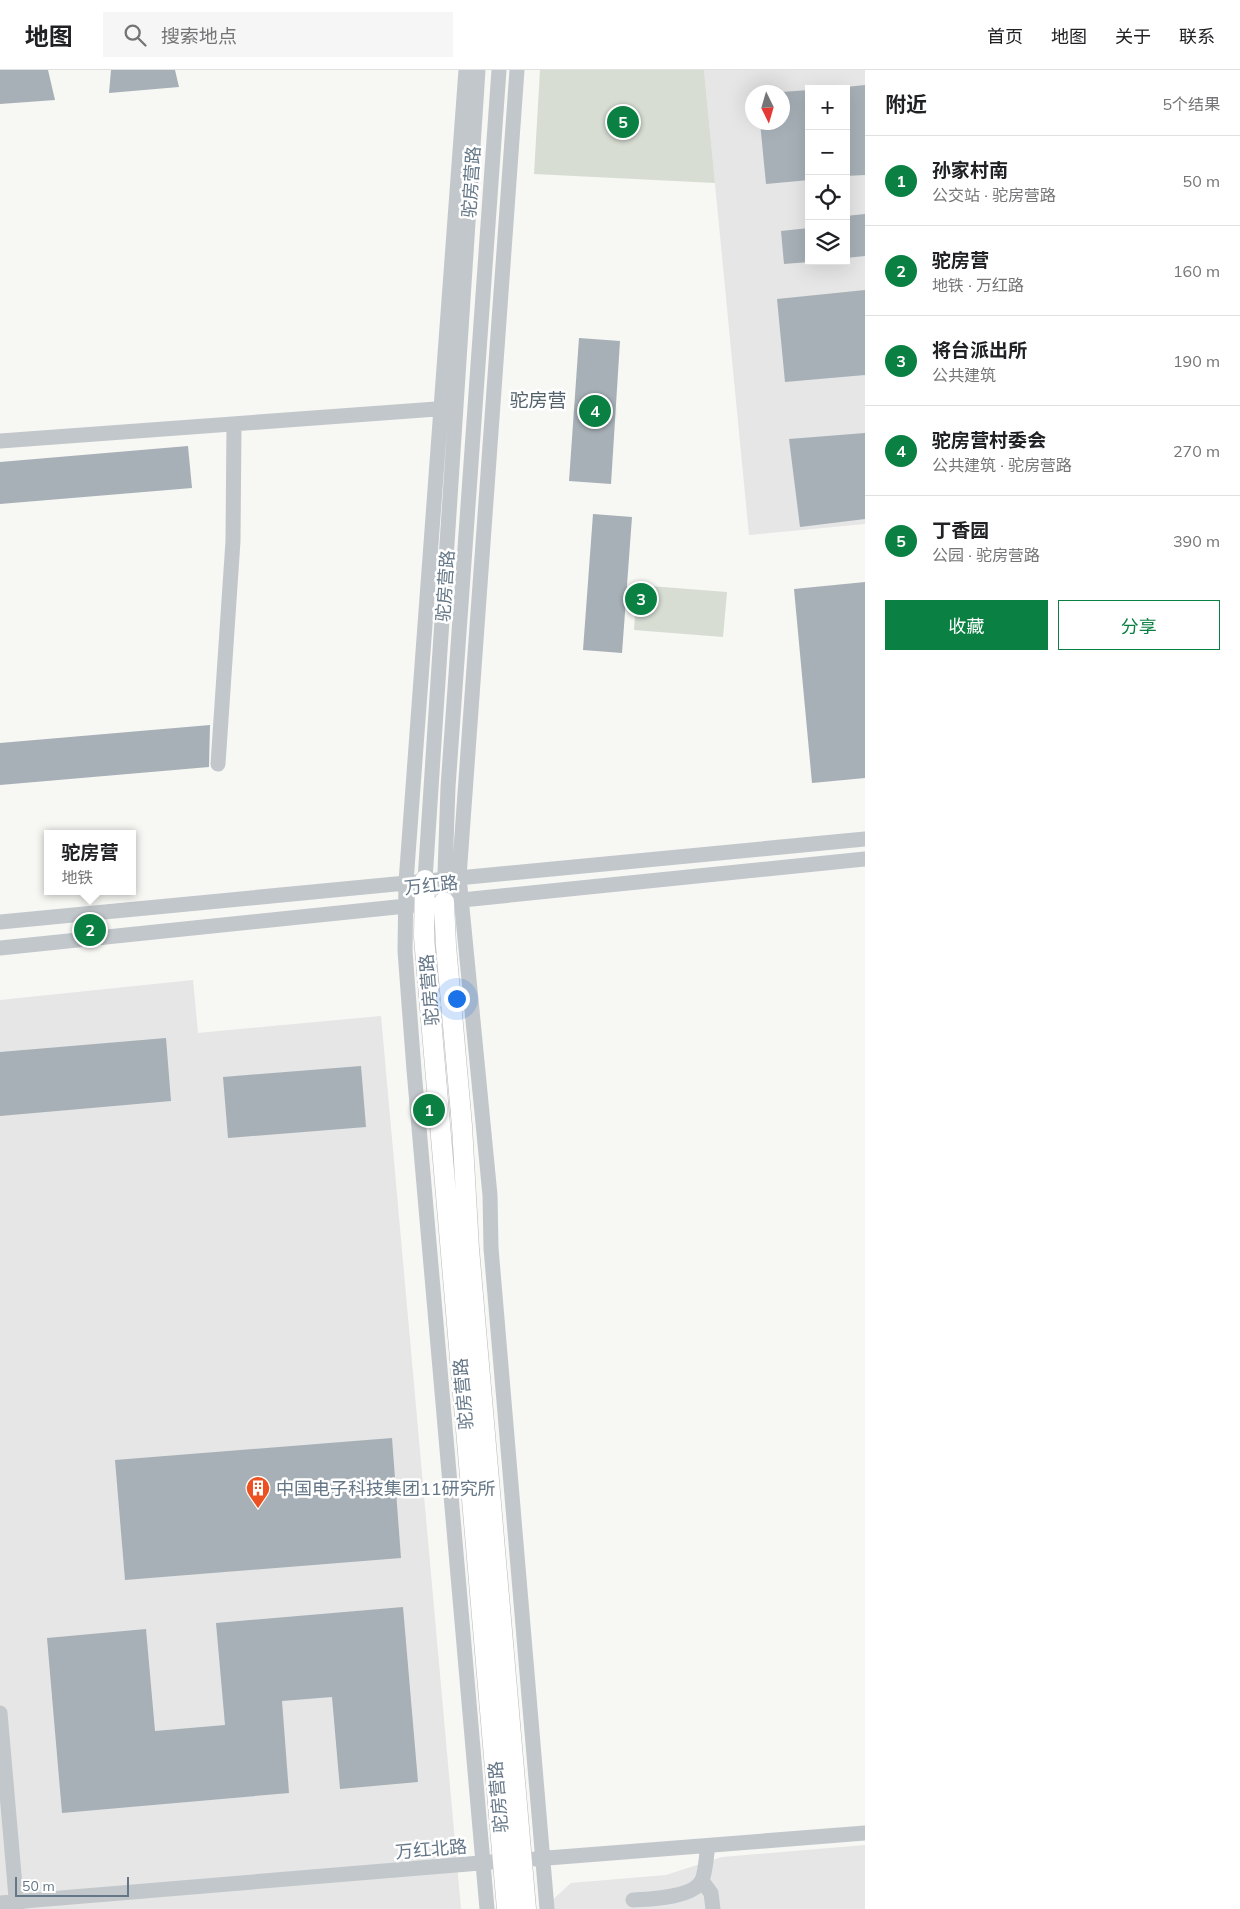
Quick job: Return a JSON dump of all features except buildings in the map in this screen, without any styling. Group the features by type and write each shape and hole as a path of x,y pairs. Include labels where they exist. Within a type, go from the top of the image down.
{"main road":[{"name":"驼房营路","path":"434,879 434,903 425,947 512,1861 526,1909"},
{"name":"驼房营路","path":"507,1909 512,1861"}],"street":[{"path":"466,70 441,409 434,903 490,1195 491,1248 547,1909"},
{"name":"驼房营路","path":"434,879 457,408 478,70"},
{"name":"驼房营路","path":"434,879 449,777 499,70"},
{"path":"434,879 517,70"},
{"path":"0,440 457,408"},
{"path":"218,764 233,541 234,425"},
{"name":"万红路","path":"0,922 865,839"},
{"name":"万红路","path":"0,948 865,859"},
{"path":"434,903 405,951 487,1909"},
{"path":"0,1713 17,1905"},
{"name":"万红北路","path":"0,1903 17,1905 483,1863 865,1833"},
{"path":"633,1900 672,1896 692,1891 702,1881 708,1846"},
{"path":"702,1881 711,1893 713,1909"},
{"path":"662,1909 672,1896"}],"shaded area":[{"path":"540,70 704,70 715,183 534,174"},
{"path":"704,70 865,70 865,524 749,535"},
{"path":"637,585 727,592 723,637 634,630"},
{"path":"193,980 198,1033 381,1016 461,1909 0,1909 0,1000"},
{"path":"865,1845 865,1909 549,1909 548,1904 571,1883 666,1875 722,1857"}],"place":[{"name":"丁香园","path":"623,122"},
{"name":"驼房营村委会","path":"595,411"},
{"name":"将台派出所","path":"641,599"},
{"name":"驼房营","path":"90,930"},
{"name":"孙家村南","path":"429,1110"},
{"name":"中国电子科技集团11研究所","path":"258,1509"}],"district":[{"name":"驼房营","path":"538,400"}]}
